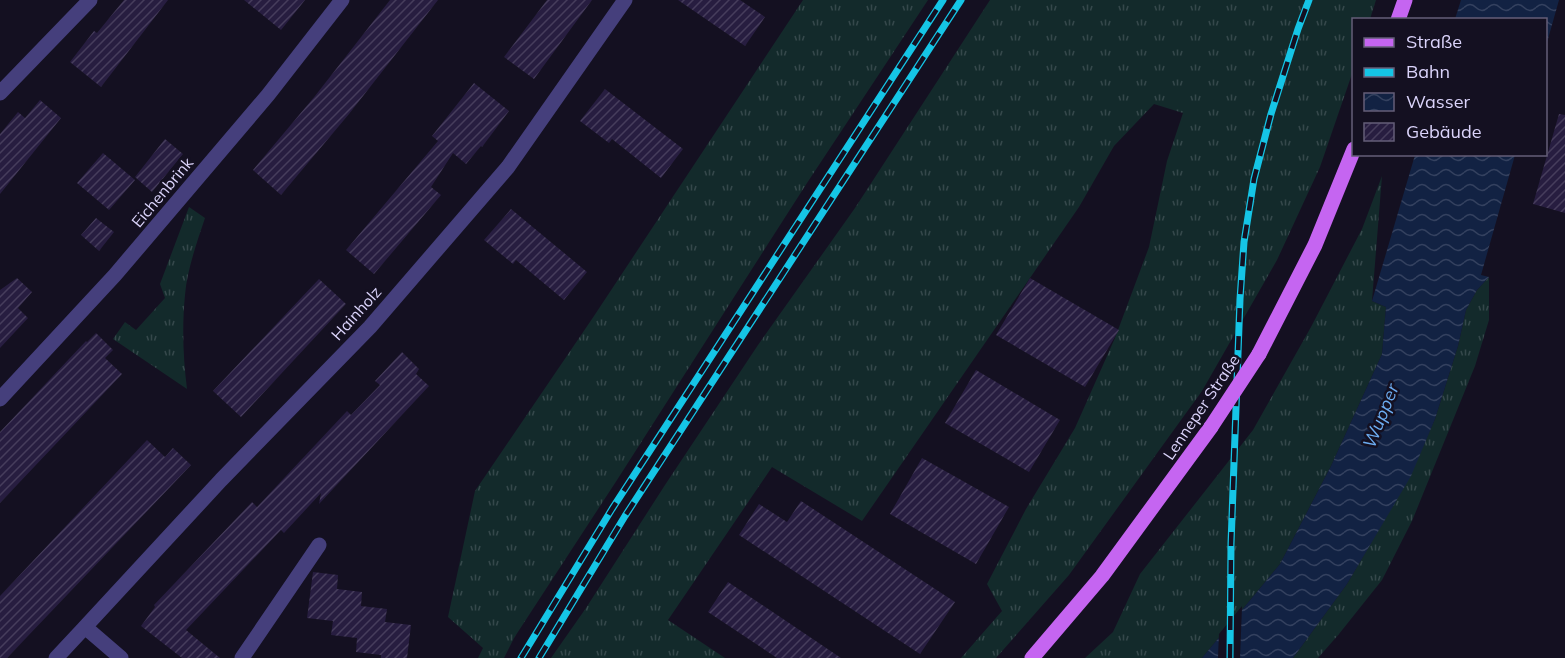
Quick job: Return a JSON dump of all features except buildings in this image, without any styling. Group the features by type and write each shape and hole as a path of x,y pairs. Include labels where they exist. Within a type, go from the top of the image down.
{"main road":[{"path":"1399,18 1405,0"},
{"name":"Lenneper Straße","path":"1032,658 1102,576 1211,427 1259,354 1315,245 1352,152"}],"street":[{"path":"0,93 90,0"},
{"name":"Eichenbrink","path":"0,399 115,275 268,96 342,0"},
{"name":"Hainholz","path":"56,658 221,480 370,327 501,176 625,0"},
{"path":"242,658 319,545"},
{"path":"85,627 121,658"}],"green space":[{"path":"803,0 928,0 807,183 514,638 504,658 478,658 483,648 448,617 475,491"},
{"path":"990,0 1376,0 1370,18 1352,18 1352,74 1320,167 1277,260 1202,391 1069,575 996,658 961,658 1002,611 987,584 1026,509 1075,428 1115,338 1149,247 1167,161 1183,113 1154,104 1114,146 1079,207 862,521 772,467 668,620 725,658 551,658 758,345 855,208"},
{"path":"1382,176 1372,301 1386,307 1382,354 1331,466 1280,564 1202,658 1085,658 1113,632 1140,574 1253,430 1311,327 1362,229"},
{"path":"189,207 205,218 186,285 183,342 187,389 113,339 125,322 136,330 165,298 160,284"},
{"path":"1489,277 1489,320 1475,366 1412,521 1382,580 1318,658 1293,658 1347,584 1410,476 1435,419 1458,346 1466,310 1477,290"}],"water":[{"path":"1461,0 1559,0 1547,42 1547,18 1455,18"},
{"name":"Wupper","path":"1415,156 1515,156 1481,275 1489,277 1477,290 1466,310 1458,346 1435,419 1411,476 1347,584 1293,658 1202,658 1280,564 1331,466 1382,354 1386,307 1372,301"}],"pier":[{"path":"1242,606 1240,658 1218,658 1219,634"}],"railway":[{"path":"521,658 612,509 943,0"},
{"path":"539,658 625,516 961,0"},
{"path":"1230,658 1231,544 1244,242 1254,179 1271,114 1309,0"}]}
